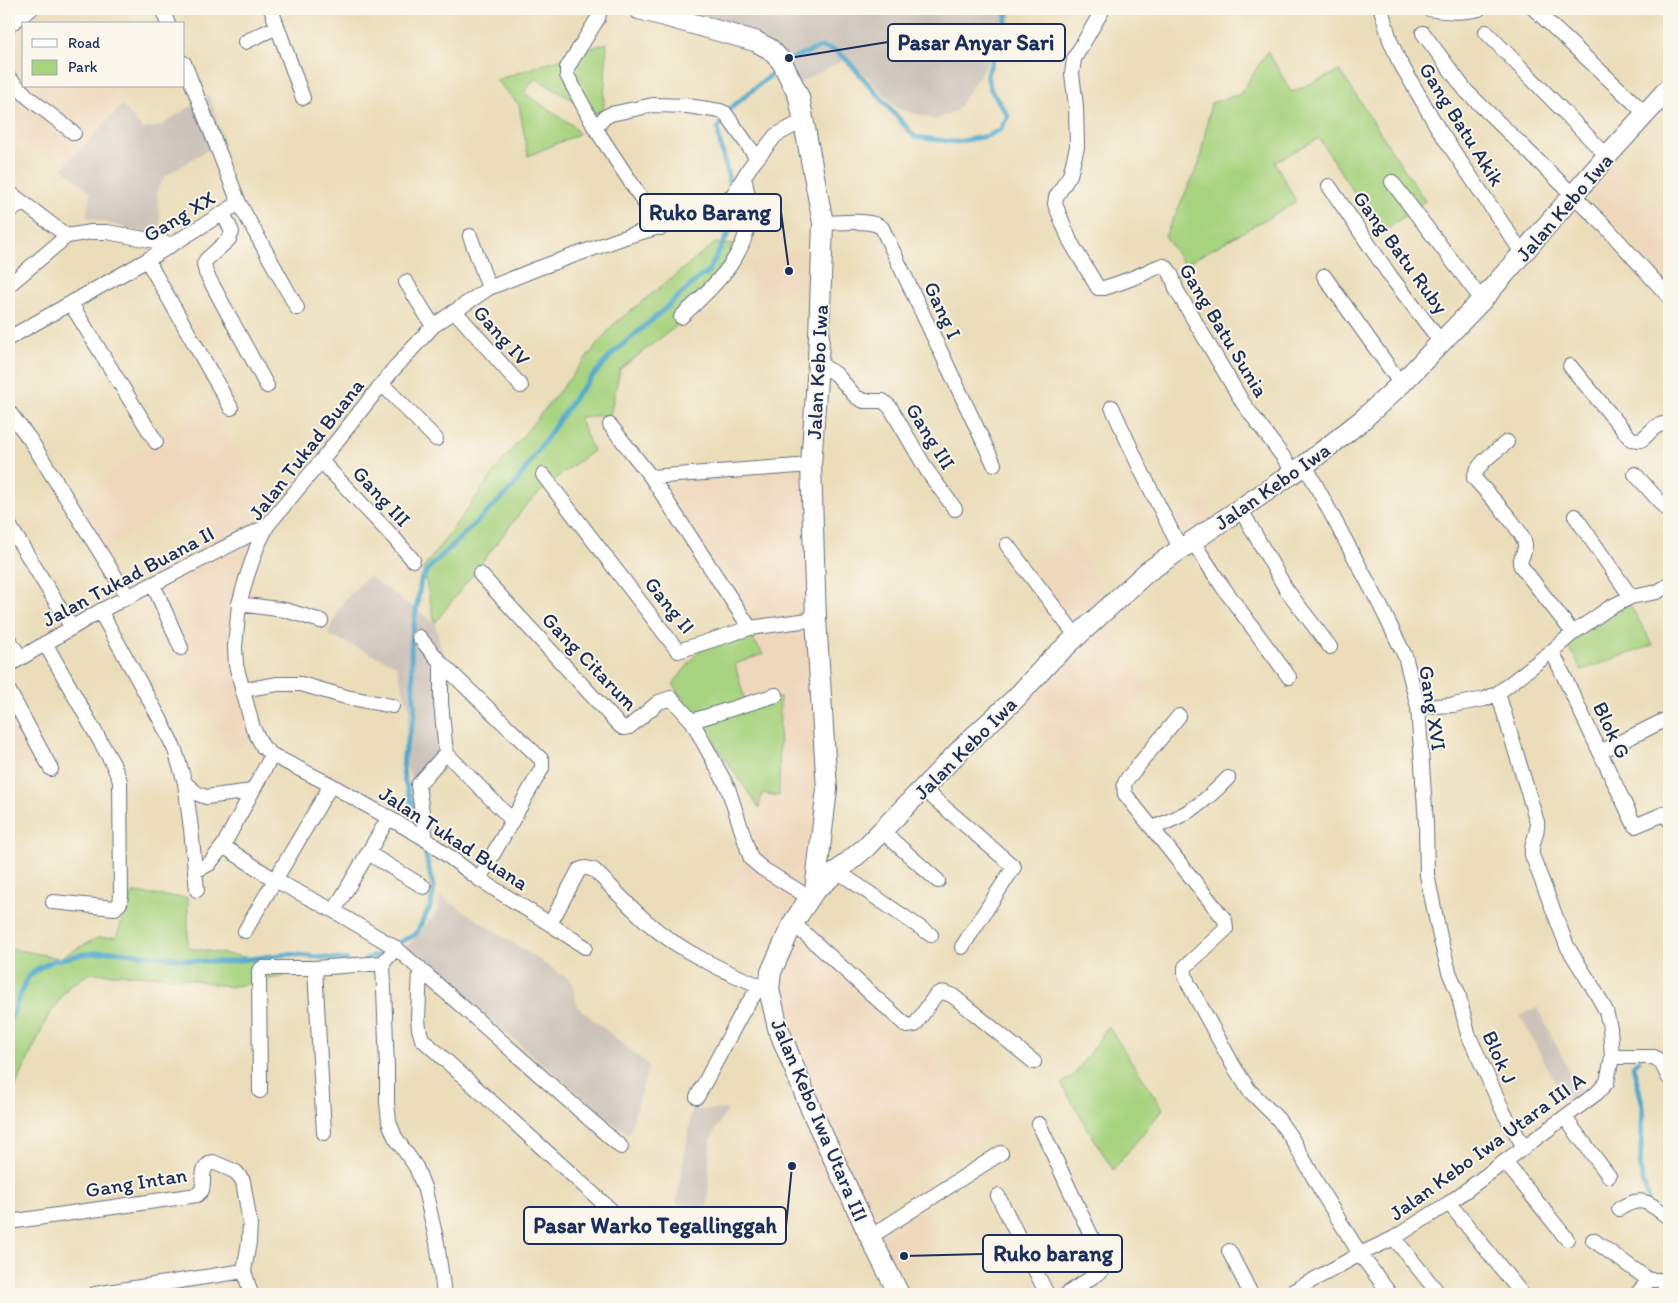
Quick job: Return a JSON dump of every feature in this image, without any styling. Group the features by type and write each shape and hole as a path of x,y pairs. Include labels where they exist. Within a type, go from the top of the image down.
{"street":[{"path":"9,25 31,9"},
{"path":"162,9 167,22"},
{"path":"271,9 303,98"},
{"path":"600,9 598,18 568,68 568,75 595,128 660,228"},
{"name":"Jalan Kebo Iwa","path":"638,9 755,41 770,49 782,62 799,97 823,223 818,363 811,466 816,619 827,789 820,843"},
{"name":"Gang Batu Sunia","path":"1103,9 1074,59 1072,74 1076,106 1077,147 1070,175 1056,196 1055,204 1066,233 1089,276 1098,288 1104,288 1139,276 1160,266 1164,266 1167,269 1244,403 1300,469"},
{"name":"Gang Batu Akik","path":"1382,9 1390,40 1398,59 1439,130 1522,254"},
{"path":"1429,9 1471,11 1479,9"},
{"path":"1534,9 1661,102"},
{"path":"245,42 277,27"},
{"path":"1486,32 1607,156"},
{"path":"1422,33 1466,91 1624,246 1669,297"},
{"name":"Gang XX","path":"9,338 147,260 240,203 185,66"},
{"path":"9,78 29,98 74,133"},
{"name":"Jalan Kebo Iwa","path":"852,858 924,789 970,740 1015,698 1051,660 1147,572 1300,469 1361,421 1401,384 1482,300 1607,156 1661,102"},
{"path":"595,128 611,114 652,106 688,106 720,111 724,113 757,158"},
{"name":"Jalan Tukad Buana","path":"585,947 479,879 423,838 331,784 272,755 263,747 253,728 236,665 235,647 239,604 257,547 267,526 383,385 392,371 433,326 489,288 628,236 704,214 733,195 757,158 776,136 803,121"},
{"path":"681,317 712,288 736,255 748,229 750,208 744,177"},
{"path":"1392,182 1482,300"},
{"name":"Gang Batu Ruby","path":"1329,186 1391,277 1441,342"},
{"path":"9,192 67,236"},
{"path":"9,211 24,203"},
{"path":"240,203 297,308"},
{"path":"223,213 232,232 229,239 206,260 204,264 206,273 267,386"},
{"name":"Gang I","path":"823,223 867,223 878,224 882,228 994,464"},
{"path":"9,285 67,236 91,232 107,232 171,244"},
{"path":"470,236 489,288"},
{"path":"147,260 231,408"},
{"path":"1324,276 1401,384"},
{"path":"406,282 433,326"},
{"path":"71,304 156,442"},
{"name":"Gang IV","path":"453,312 460,317 522,386"},
{"name":"Gang III","path":"818,363 836,374 856,397 864,401 883,401 890,407 928,472 955,509"},
{"path":"1570,366 1631,439 1641,440 1654,427 1666,423 1669,424"},
{"path":"383,385 436,439"},
{"path":"1112,408 1139,466 1187,546 1222,586 1290,677"},
{"path":"9,412 28,438 128,597"},
{"path":"610,425 652,477 750,628"},
{"path":"1507,442 1486,459 1477,469 1474,478 1520,533 1525,543 1521,566 1573,633"},
{"name":"Gang III","path":"321,461 413,560"},
{"path":"652,477 811,466"},
{"name":"Gang XVI","path":"1300,469 1380,605 1405,656 1418,707 1426,823 1427,875 1440,937 1452,979"},
{"name":"Gang II","path":"543,474 678,651 750,628 816,619"},
{"path":"1636,474 1669,512"},
{"path":"1241,510 1286,588 1330,647"},
{"path":"1575,516 1631,597"},
{"path":"9,525 72,628"},
{"name":"Jalan Tukad Buana II","path":"15,662 100,612 267,526"},
{"path":"1007,545 1077,637"},
{"name":"Gang Citarum","path":"480,574 623,728 629,726 660,702 671,698 692,722 728,788 751,858 763,869 813,894"},
{"path":"153,584 181,648"},
{"path":"1418,707 1453,705 1485,700 1498,693 1573,633 1610,608 1631,597 1656,592 1669,585"},
{"path":"239,604 285,610 320,621"},
{"path":"100,612 169,735 175,750 185,783 197,890"},
{"path":"419,637 442,663 542,760 542,768 479,879"},
{"path":"9,640 15,662"},
{"path":"45,643 113,764 120,781 120,903 115,908 53,902"},
{"name":"Blok G","path":"1552,651 1635,826 1668,816"},
{"path":"442,663 442,703 446,753 512,820"},
{"path":"242,690 278,684 301,684 346,697 392,706"},
{"path":"9,691 51,769"},
{"name":"Jalan Kebo Iwa Utara III A","path":"1288,1294 1360,1254 1394,1238 1449,1203 1565,1118 1597,1093 1607,1082 1612,1058 1610,1028 1606,1011 1567,946 1532,856 1531,849 1537,832 1537,822 1498,693"},
{"path":"692,722 776,695"},
{"path":"1179,716 1127,779 1124,785 1124,794 1226,920 1226,929 1185,967 1185,975 1234,1067 1249,1090 1278,1119 1292,1138 1323,1194 1360,1254 1390,1294"},
{"path":"1600,752 1669,718"},
{"path":"423,838 418,786 446,753"},
{"path":"195,871 209,864 225,842 272,755"},
{"path":"1152,828 1182,816 1202,803 1228,778"},
{"path":"185,783 198,794 206,797 252,791"},
{"path":"245,931 331,784"},
{"path":"924,789 1014,866 962,947"},
{"path":"334,912 389,817"},
{"path":"882,830 938,881"},
{"path":"225,842 275,880 393,946 622,1147"},
{"path":"820,843 832,856 852,858"},
{"name":"Jalan Kebo Iwa Utara III","path":"813,894 820,843"},
{"path":"368,853 424,887"},
{"name":"Jalan Kebo Iwa Utara III","path":"852,858 813,894 793,923 764,987 778,1028 813,1114 870,1237 899,1294"},
{"path":"550,924 579,870 585,868 594,870 648,923 671,940 720,969 764,987 743,1011 697,1097"},
{"path":"837,871 931,935"},
{"path":"793,923 907,1026 915,1025 938,993 945,992 953,996 1034,1062"},
{"path":"393,946 383,963 389,1122 395,1137 416,1166 425,1190 435,1235 444,1294"},
{"path":"260,1090 259,971 262,968 316,968 383,963"},
{"path":"316,968 324,1133"},
{"path":"420,968 418,1019 422,1039 632,1229"},
{"name":"Blok J","path":"1452,979 1458,993 1468,1034 1504,1113 1524,1147"},
{"path":"1612,1058 1654,1057 1661,1062 1669,1078"},
{"path":"1565,1118 1609,1176"},
{"path":"1039,1124 1103,1261 1100,1271 1067,1294"},
{"path":"870,1237 1001,1154"},
{"name":"Gang Intan","path":"9,1222 197,1195 202,1190 204,1168 213,1162 236,1172 243,1181 250,1224 244,1271 251,1294"},
{"path":"1505,1162 1567,1239"},
{"path":"998,1196 1047,1294"},
{"path":"1620,1209 1630,1202 1644,1201 1669,1218"},
{"path":"1449,1203 1522,1294"},
{"path":"1394,1238 1439,1294"},
{"path":"1593,1240 1649,1280 1668,1282"},
{"path":"1229,1251 1251,1294"},
{"path":"95,1294 244,1271"},
{"path":"1637,1294 1649,1280"}],"shaded area":[{"path":"645,9 1014,9 1006,33 957,110 936,120 897,108 867,76 844,60 795,85 762,37"},
{"path":"9,46 22,62 22,88 110,88 122,105 63,168 9,134"},
{"path":"209,95 223,140 165,176 157,190 162,238 86,217 91,193 63,168 122,105 143,129 160,126"},
{"path":"1607,164 1669,214 1669,286 1582,189"},
{"path":"827,243 828,279 754,300 749,263"},
{"path":"209,403 235,449 290,509 265,533 238,605 245,670 263,727 241,747 227,750 194,693 130,591 205,551 173,506 101,552 77,497"},
{"path":"816,468 824,623 815,902 805,933 799,936 1007,1120 969,1145 862,1206 854,1189 820,1205 814,1186 772,1205 770,1197 764,1198 742,1146 808,1103 775,986 787,959 766,941 779,917 721,886 747,860 762,792 779,795 779,789 747,709 735,663 762,654 655,482"},
{"path":"1204,497 1221,526 1191,545 1174,520"},
{"path":"1073,538 1109,599 1098,614 1151,689 1072,769 1017,705 1074,644 1027,570"},
{"path":"368,576 435,623 453,699 451,748 420,803 403,757 409,709 396,665 327,634 342,603"},
{"path":"9,685 19,707 71,785 9,758"},
{"path":"439,895 572,981 577,1006 649,1065 629,1133 617,1126 428,967 404,950 439,910"},
{"path":"1537,1007 1583,1098 1571,1111 1520,1016"},
{"path":"728,1109 710,1140 708,1206 692,1208 676,1204 692,1110"},
{"path":"918,1211 948,1237 895,1275 876,1236"}],"green space":[{"path":"607,43 603,118 535,78 524,93 572,125 579,134 528,156 519,105 496,80"},
{"path":"1268,51 1291,92 1340,71 1425,201 1380,234 1319,138 1275,162 1296,202 1184,265 1165,236 1199,164 1211,103 1240,94"},
{"path":"715,243 734,245 722,285 683,321 620,369 610,415 579,417 593,451 564,472 527,504 435,623 423,569 505,458 613,325"},
{"path":"1629,603 1653,645 1582,670 1567,643"},
{"path":"747,630 763,654 735,664 747,709 780,697 779,796 762,793 759,808 673,684 698,652"},
{"path":"133,893 188,898 188,948 283,963 285,976 231,987 175,977 91,973 70,985 48,1016 9,1101 9,948 59,958 97,938 116,937"},
{"path":"1108,1026 1163,1109 1113,1170 1061,1084 1074,1075"}],"waterway":[{"path":"787,61 821,47 836,51 848,61 915,137 956,142 987,136 1000,130 1008,116 991,90 987,75 1004,30 1008,9"},
{"path":"416,817 403,770 404,754 415,714 411,651 421,580 430,567 513,487 577,394 613,353 700,277 707,274 730,230 734,216 730,183 718,129 725,113 779,68"},
{"path":"396,944 416,934 430,907 434,890 422,840"},
{"path":"365,959 379,955 389,948"},
{"path":"9,1022 28,977 39,968 53,961 84,954 114,951 197,961 226,962 288,954 347,960"},
{"path":"1639,1060 1633,1066 1643,1106 1640,1168 1648,1201"}],"place":[{"name":"Pasar Anyar Sari","path":"789,58"},
{"name":"Ruko Barang","path":"789,271"},
{"name":"Pasar Warko Tegallinggah","path":"792,1166"},
{"name":"Ruko barang","path":"904,1256"}]}
